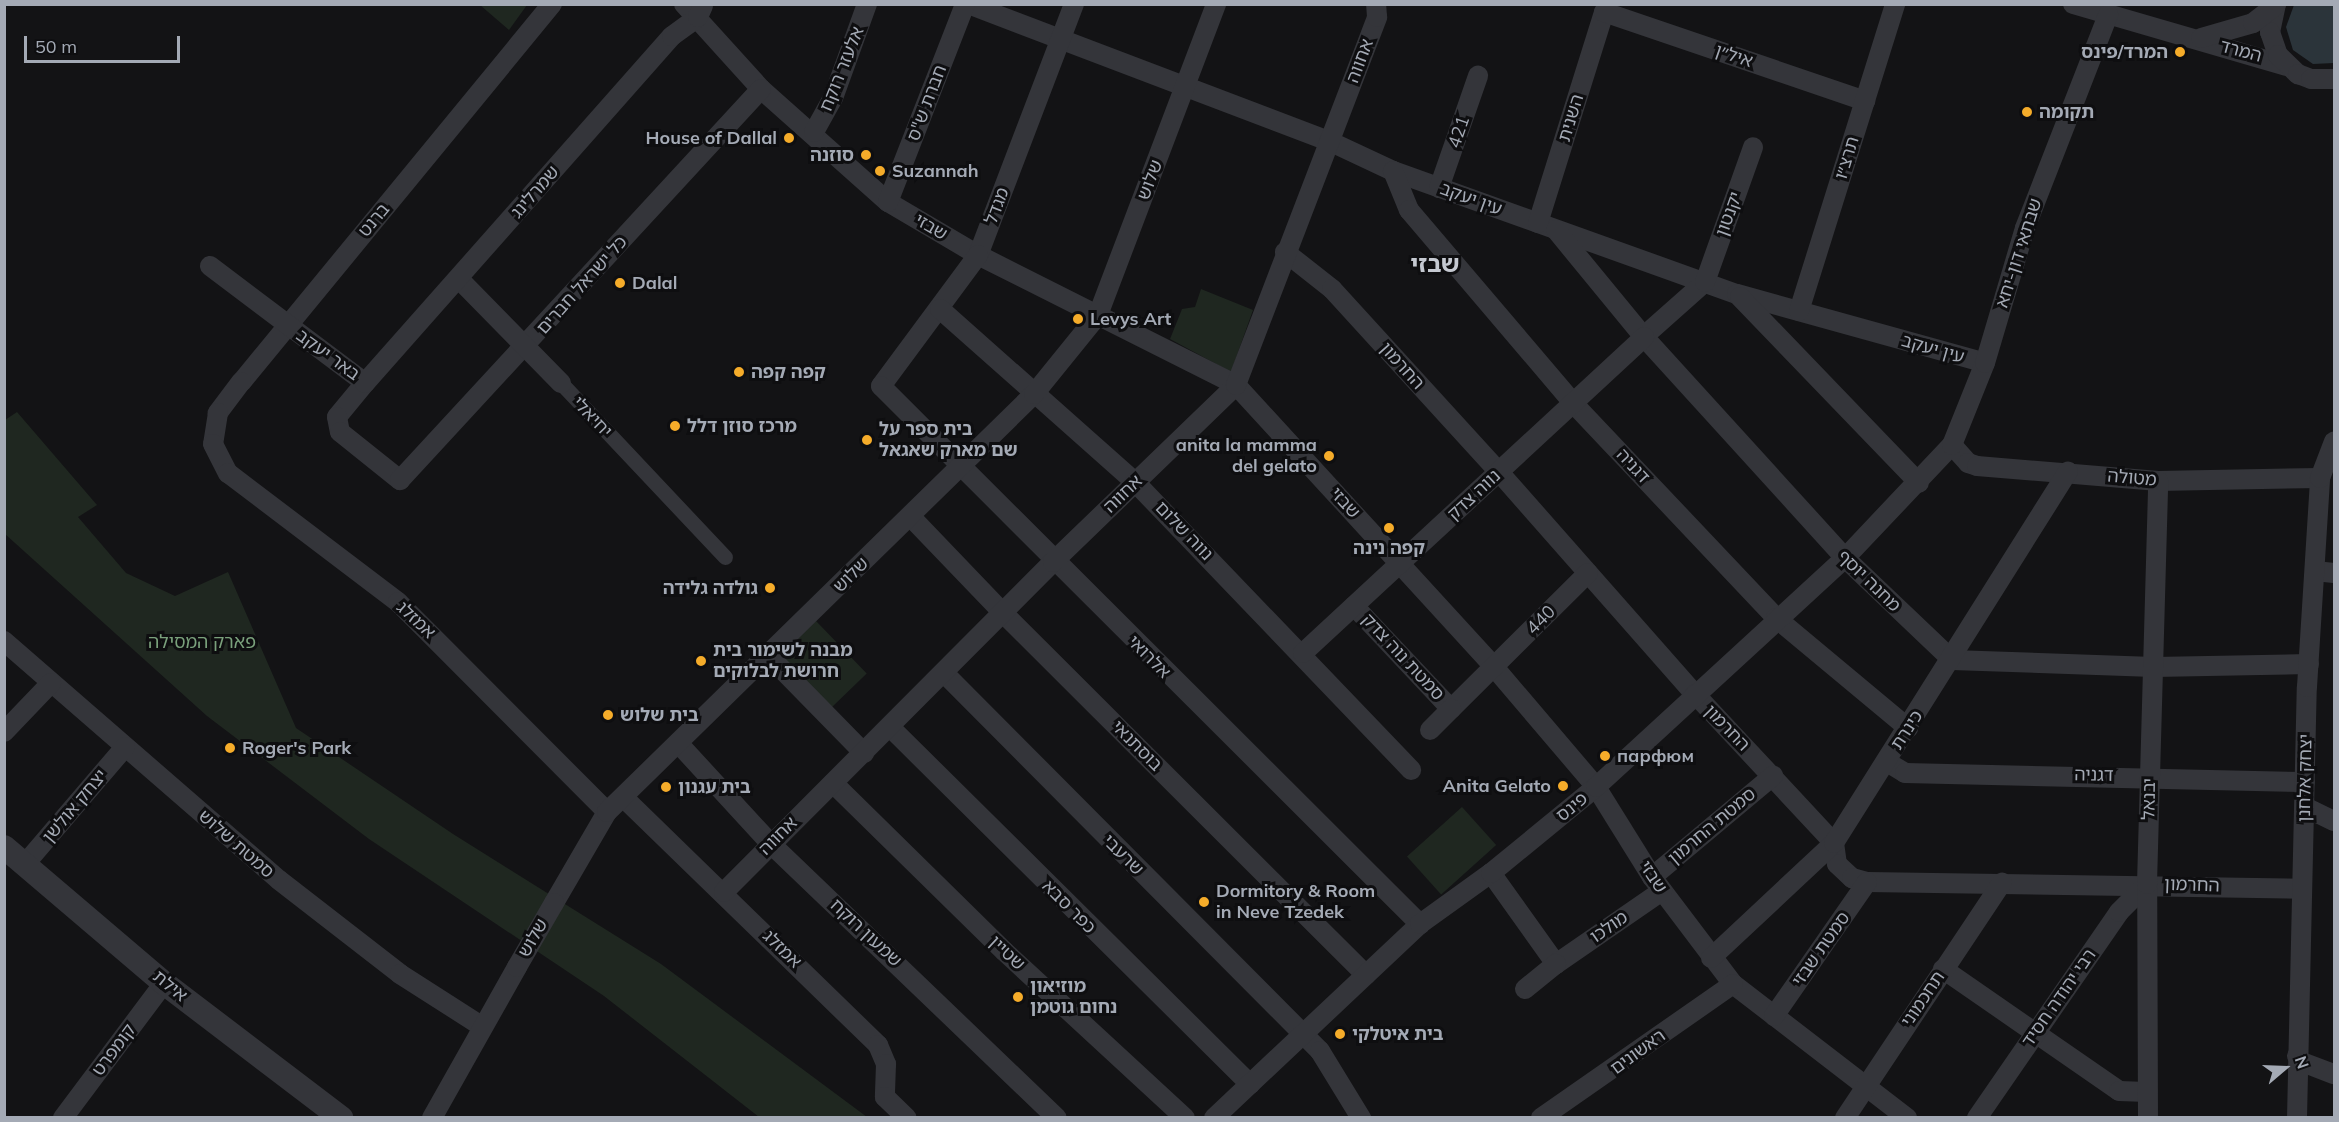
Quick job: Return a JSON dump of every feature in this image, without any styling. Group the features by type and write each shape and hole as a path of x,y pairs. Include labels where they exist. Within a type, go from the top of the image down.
{"street":[{"name":"ברנט","path":"213,444 218,413 552,4"},
{"name":"אלעזר רוקח","path":"814,132 833,98 867,4"},
{"name":"עין יעקב","path":"967,4 1061,43 1186,86 1329,141 1393,171 1737,294 1985,363"},
{"name":"חברת ש\"ס","path":"888,202 967,4"},
{"name":"מגדל","path":"881,386 978,255 1074,4"},
{"name":"שלוש","path":"432,1118 608,812 1034,394 1098,315 1216,4"},
{"name":"אחווה","path":"724,892 770,843 891,728 1053,562 1236,385 1285,252 1377,17 1376,4"},
{"name":"תרצ״ו","path":"1799,311 1895,4"},
{"name":"המרד","path":"2073,4 2286,66 2298,74 2331,81"},
{"name":"המרד","path":"2194,39 2238,29 2264,16 2276,5"},
{"path":"2276,5 2270,32 2286,66"},
{"name":"שבזי","path":"696,9 762,88 814,132 888,202 978,255 1236,385 1494,667 1596,787 1657,884 1733,984 1907,1118"},
{"name":"שמרלינג","path":"365,383 696,9"},
{"name":"איל״ן","path":"1604,12 1865,101"},
{"name":"השנית","path":"1547,226 1604,12"},
{"name":"שבתאי דון-יחא","path":"1919,483 1952,445 1985,363 2025,228 2108,15"},
{"name":"421","path":"1439,188 1478,76"},
{"name":"כל ישראל חברים","path":"400,480 527,346 762,88"},
{"name":"יקנטון","path":"1705,282 1753,147"},
{"name":"דגניה","path":"1393,171 1409,210 1573,403 1776,618 1908,728"},
{"name":"מחנה יוסף","path":"1547,226 1648,333 1845,558 1952,660"},
{"name":"החרמון","path":"1285,252 1332,289 1499,472 1695,694 1834,843 1837,864 1852,878 1867,882 2147,884 2302,889"},
{"name":"באר יעקב","path":"210,266 365,383 337,417 340,432 400,480"},
{"name":"יחיאלי","path":"459,279 527,346 725,557"},
{"name":"נווה צדק","path":"1303,653 1705,282"},
{"path":"1737,294 1919,483"},
{"name":"נווה שלום","path":"940,309 1135,482 1303,653 1411,770"},
{"name":"אלרואי","path":"881,386 962,466 1053,562 1420,924"},
{"name":"יצחק אלחנן","path":"2297,1118 2309,664 2320,478 2334,442"},
{"name":"אמזלג","path":"213,444 228,473 398,602 608,812"},
{"name":"מטולה","path":"1952,445 1968,463 1977,466 2158,481 2320,478"},
{"name":"כינרת","path":"1711,958 1834,843 1952,660 2068,472"},
{"name":"יבנאל","path":"2148,1118 2147,884 2158,481"},
{"name":"פינס","path":"1214,1118 1420,924 1491,873 1596,787 1776,618 1845,558 1919,483"},
{"name":"בוסתנאי","path":"910,516 1004,614 1366,975"},
{"path":"2315,571 2334,573"},
{"name":"440","path":"1494,667 1588,573"},
{"name":"סמטת נוה צדק","path":"1354,606 1451,709"},
{"name":"סמטת שלוש","path":"4,641 279,880 400,974 483,1027"},
{"path":"769,656 864,753"},
{"path":"1952,660 2154,667 2309,664"},
{"name":"סמטת נוה צדק","path":"1430,730 1494,667"},
{"name":"שרעבי","path":"944,673 1303,1034 1338,1075 1361,1118"},
{"path":"4,732 51,683"},
{"name":"כפר סבא","path":"891,728 1250,1084"},
{"name":"שמעון רוקח","path":"679,744 770,843 1057,1118"},
{"name":"יצחק אולשן","path":"25,864 125,747"},
{"name":"דגניה","path":"1887,762 1905,773 2150,776 2305,782"},
{"name":"סמטת החרמון","path":"1657,884 1773,776"},
{"name":"שטיין","path":"833,783 1004,951 1185,1118"},
{"name":"אמזלג","path":"623,797 724,892 878,1045 886,1064 885,1097 907,1118"},
{"path":"2305,807 2334,821"},
{"name":"אילת","path":"4,847 164,983 341,1118"},
{"path":"1491,873 1556,964"},
{"name":"סמטת שבזי","path":"1774,1017 1867,882"},
{"name":"תחכמוני","path":"1845,1118 1864,1086 2002,883"},
{"name":"מולכו","path":"1525,989 1657,884"},
{"name":"רבי יהודה חסיד","path":"1977,1118 2119,912 2147,884"},
{"path":"1943,969 2119,1091 2147,1092"},
{"name":"קומפרט","path":"63,1118 164,983"},
{"name":"ראשונים","path":"1541,1118 1733,984"},
{"path":"2297,1056 2302,1062 2334,1074"}],"green space":[{"path":"480,5 527,5 509,30"},
{"path":"1201,289 1253,310 1231,372 1170,339 1182,309 1195,307"},
{"name":"פארק המסילה","path":"17,412 97,505 78,517 126,573 175,596 228,572 296,728 453,834 661,964 867,1117 759,1117 604,996 369,839 207,716 5,534 5,420"},
{"path":"816,621 867,674 828,711 777,659"},
{"path":"1462,807 1496,845 1441,894 1407,857"}],"shaded area":[{"path":"2294,5 2334,5 2334,63 2313,64 2293,50 2286,27"}],"place":[{"name":"המרד/פינס","path":"2180,52"},
{"name":"תקומה","path":"2027,112"},
{"name":"House of Dallal","path":"789,138"},
{"name":"סוזנה","path":"866,155"},
{"name":"Suzannah","path":"880,171"},
{"name":"Dalal","path":"620,283"},
{"name":"Levys Art","path":"1078,319"},
{"name":"קפה קפה","path":"739,372"},
{"name":"מרכז סוזן דלל","path":"675,426"},
{"name":"בית ספר על שם מארק שאגאל","path":"867,440"},
{"name":"anita la mamma del gelato","path":"1329,456"},
{"name":"קפה נינה","path":"1389,528"},
{"name":"גולדה גלידה","path":"770,588"},
{"name":"מבנה לשימור בית חרושת לבלוקים","path":"701,661"},
{"name":"בית שלוש","path":"608,715"},
{"name":"Roger's Park","path":"230,748"},
{"name":"парфюм","path":"1605,756"},
{"name":"Anita Gelato","path":"1563,786"},
{"name":"בית עגנון","path":"666,787"},
{"name":"Dormitory & Room in Neve Tzedek","path":"1204,902"},
{"name":"מוזיאון נחום גוטמן","path":"1018,997"},
{"name":"בית איטלקי","path":"1340,1034"}],"district":[{"name":"שבזי","path":"1435,264"}]}
